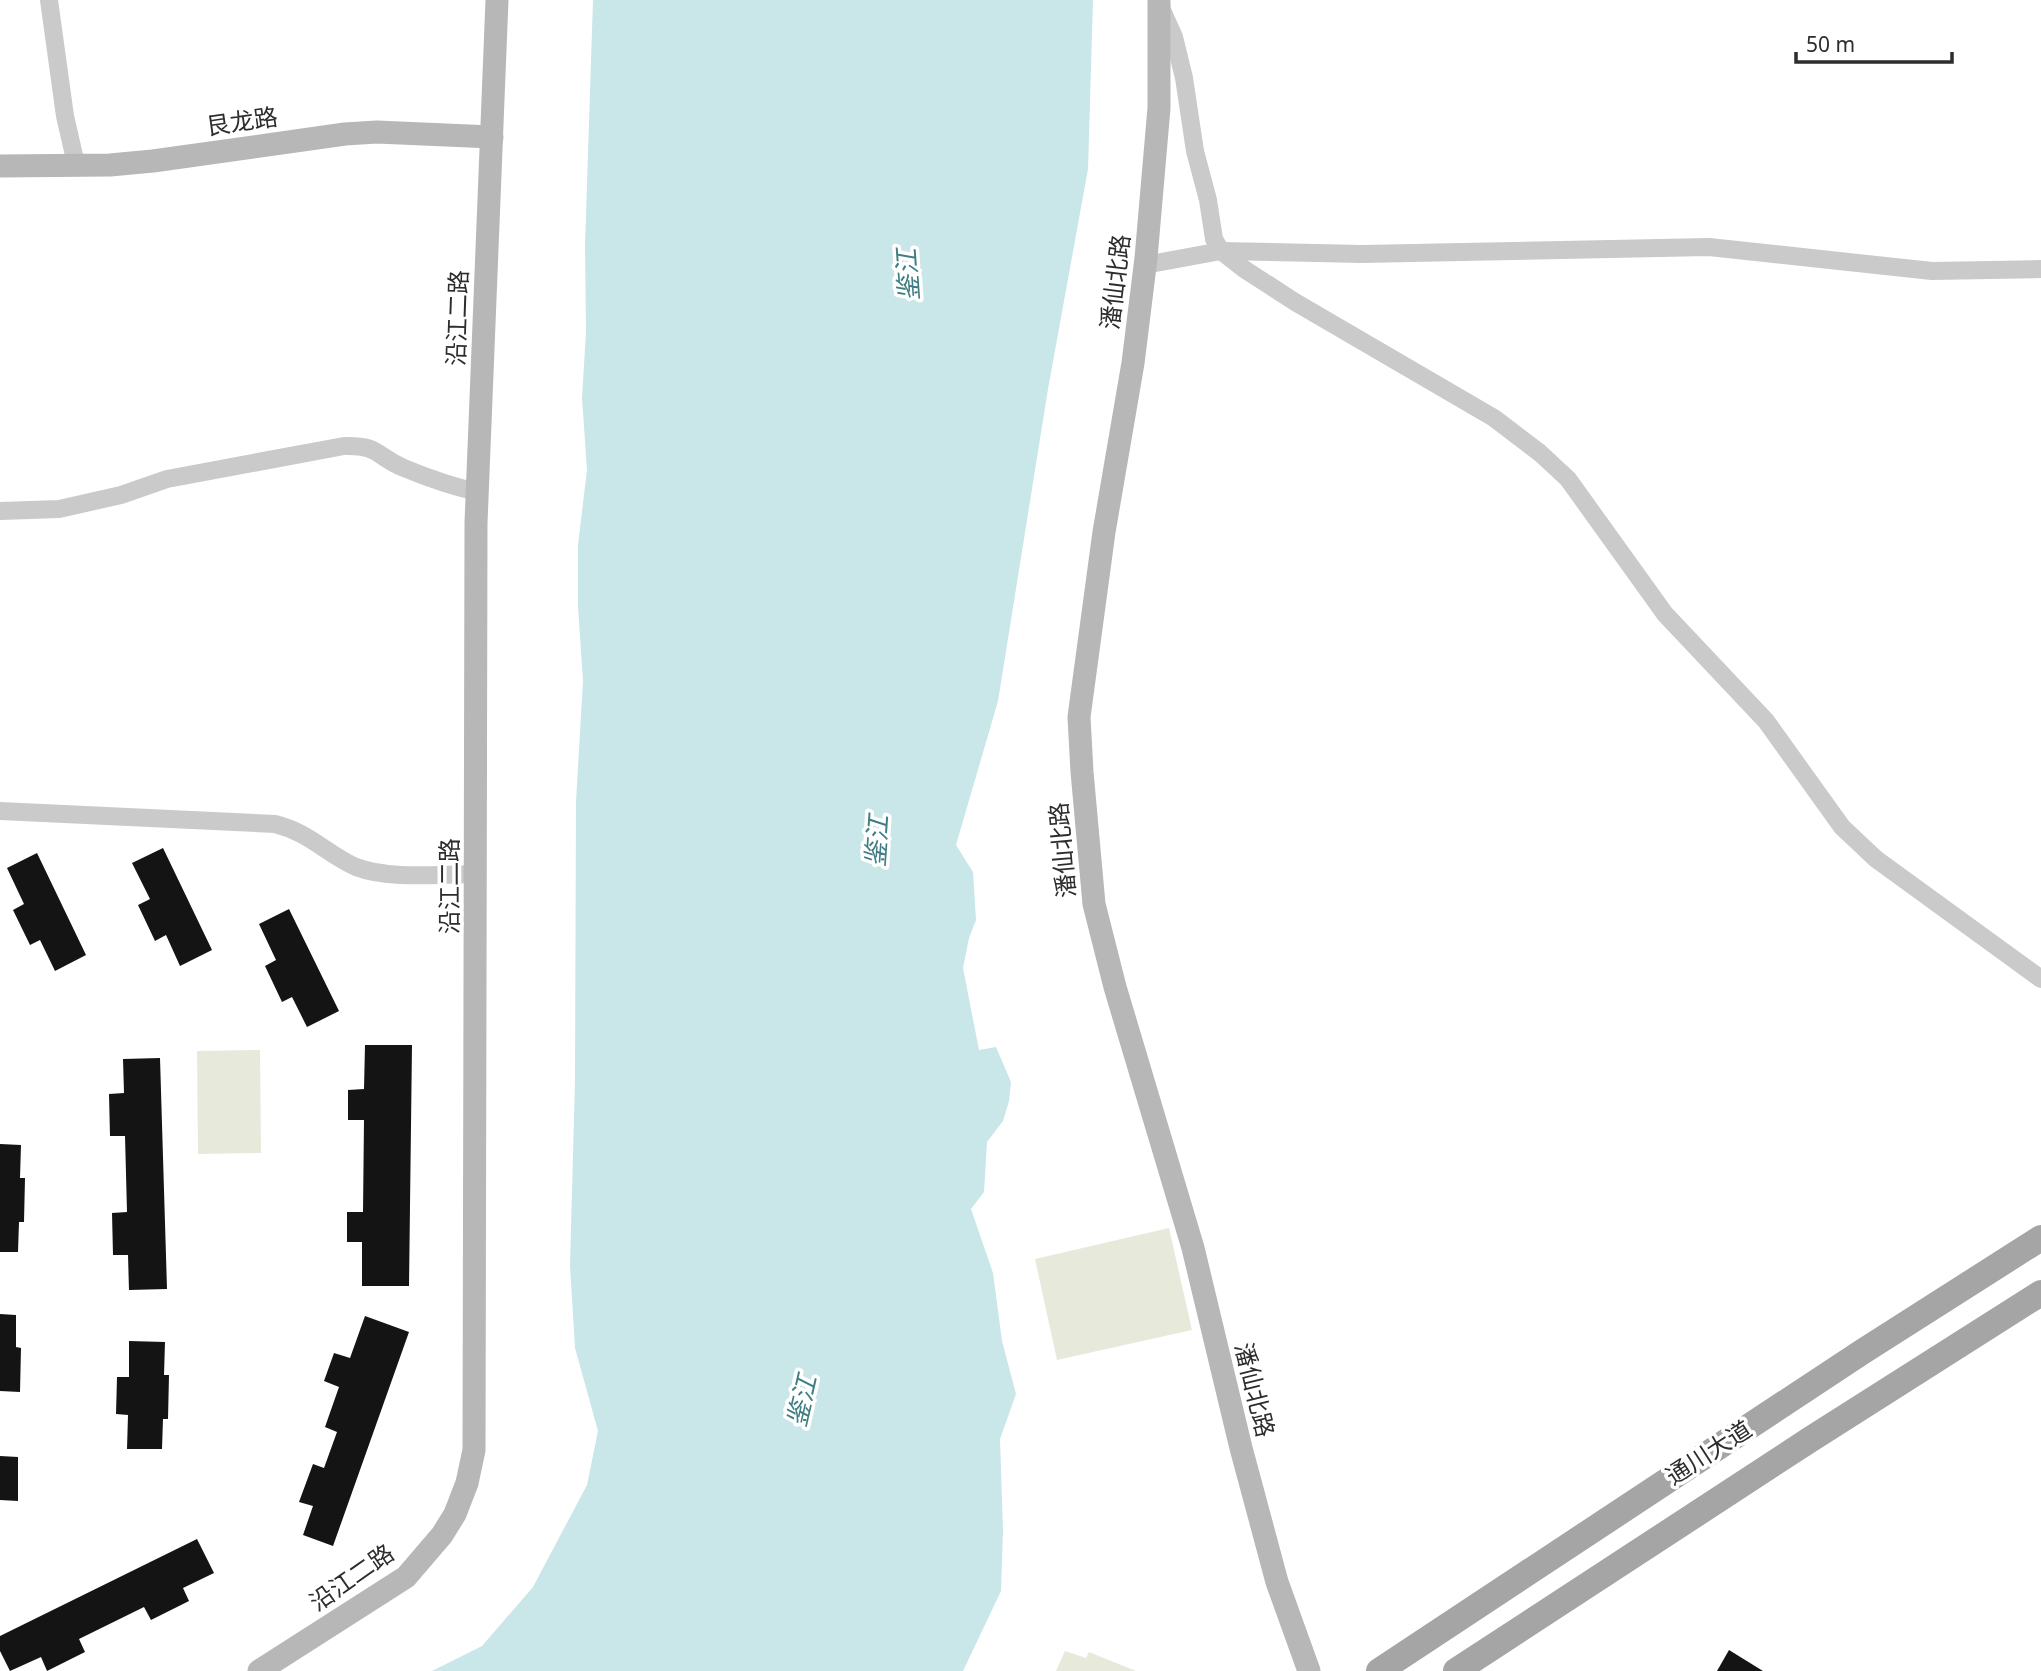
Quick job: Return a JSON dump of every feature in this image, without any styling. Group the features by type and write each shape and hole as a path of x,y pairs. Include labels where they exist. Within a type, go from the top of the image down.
{"main road":[{"name":"通川大道","path":"1379,1671 2041,1238"},
{"name":"通川大道","path":"1455,1671 2041,1293"}],"street":[{"path":"49,0 65,116 76,164"},
{"name":"沿江二路","path":"259,1671 406,1577 442,1535 454,1514 467,1483 474,1450 477,492 497,0"},
{"path":"1160,2 1174,37 1214,239 1221,251 1295,302 1494,418 1540,453 1568,479 1665,614 1766,721 1842,827 1876,859 2041,979"},
{"name":"潘仙北路","path":"1160,2 1159,108 1145,265 1133,363 1104,532 1079,717 1082,772 1094,904 1115,987 1193,1248 1276,1582 1309,1671"},
{"name":"艮龙路","path":"0,166 110,165 377,132 492,137"},
{"path":"1145,265 1221,251 1362,254 1709,247 1932,271 2041,269"},
{"path":"0,511 59,509 121,495 167,479 344,446 369,446 391,463 430,479 477,492"},
{"path":"0,811 275,824 305,835 337,857 360,868 385,873 476,874"}],"shaded area":[{"path":"260,1050 261,1153 198,1154 197,1051"},
{"path":"1169,1228 1192,1330 1057,1360 1035,1259"},
{"path":"1065,1651 1086,1658 1089,1652 1136,1671 1056,1671"}],"water":[{"name":"鉴江","path":"593,0 1093,0 1088,169 1048,389 998,701 956,845 973,872 976,920 963,968 979,1050 996,1047 1011,1082 1003,1121 987,1142 984,1192 971,1209 993,1273 1002,1341 1016,1394 1000,1439 1003,1530 1001,1591 963,1671 432,1671 482,1646 533,1587 587,1485 598,1431 575,1348 570,1266 575,1080 576,802 583,681 578,606 578,545 587,470 582,398 586,332 585,245"}],"building":[{"path":"163,848 212,950 180,966 166,935 155,941 138,905 150,899 132,863"},
{"path":"37,853 86,955 55,971 40,940 30,945 13,910 24,904 7,868"},
{"path":"289,909 339,1011 307,1027 292,997 282,1002 265,966 276,960 259,924"},
{"path":"365,1045 412,1045 409,1286 362,1286 362,1242 347,1242 347,1212 363,1212 364,1120 348,1120 348,1090 364,1089"},
{"path":"160,1058 167,1289 129,1290 128,1255 113,1255 112,1213 127,1212 125,1136 110,1136 109,1094 124,1093 123,1059"},
{"path":"0,1144 21,1145 20,1178 25,1178 24,1222 19,1222 18,1252 0,1252"},
{"path":"0,1314 16,1315 16,1347 21,1348 20,1392 0,1391"},
{"path":"365,1316 409,1332 333,1546 303,1535 313,1506 299,1502 313,1464 324,1468 337,1432 325,1427 339,1387 324,1381 334,1353 350,1358"},
{"path":"129,1341 165,1342 164,1375 169,1375 168,1419 163,1419 162,1449 127,1449 128,1415 116,1414 117,1377 129,1377"},
{"path":"0,1456 18,1457 18,1501 0,1500"},
{"path":"197,1539 214,1573 183,1588 189,1601 151,1620 144,1607 79,1639 85,1652 47,1671 41,1657 10,1671 0,1651 0,1636"},
{"path":"1729,1650 1763,1671 1717,1671"}]}
